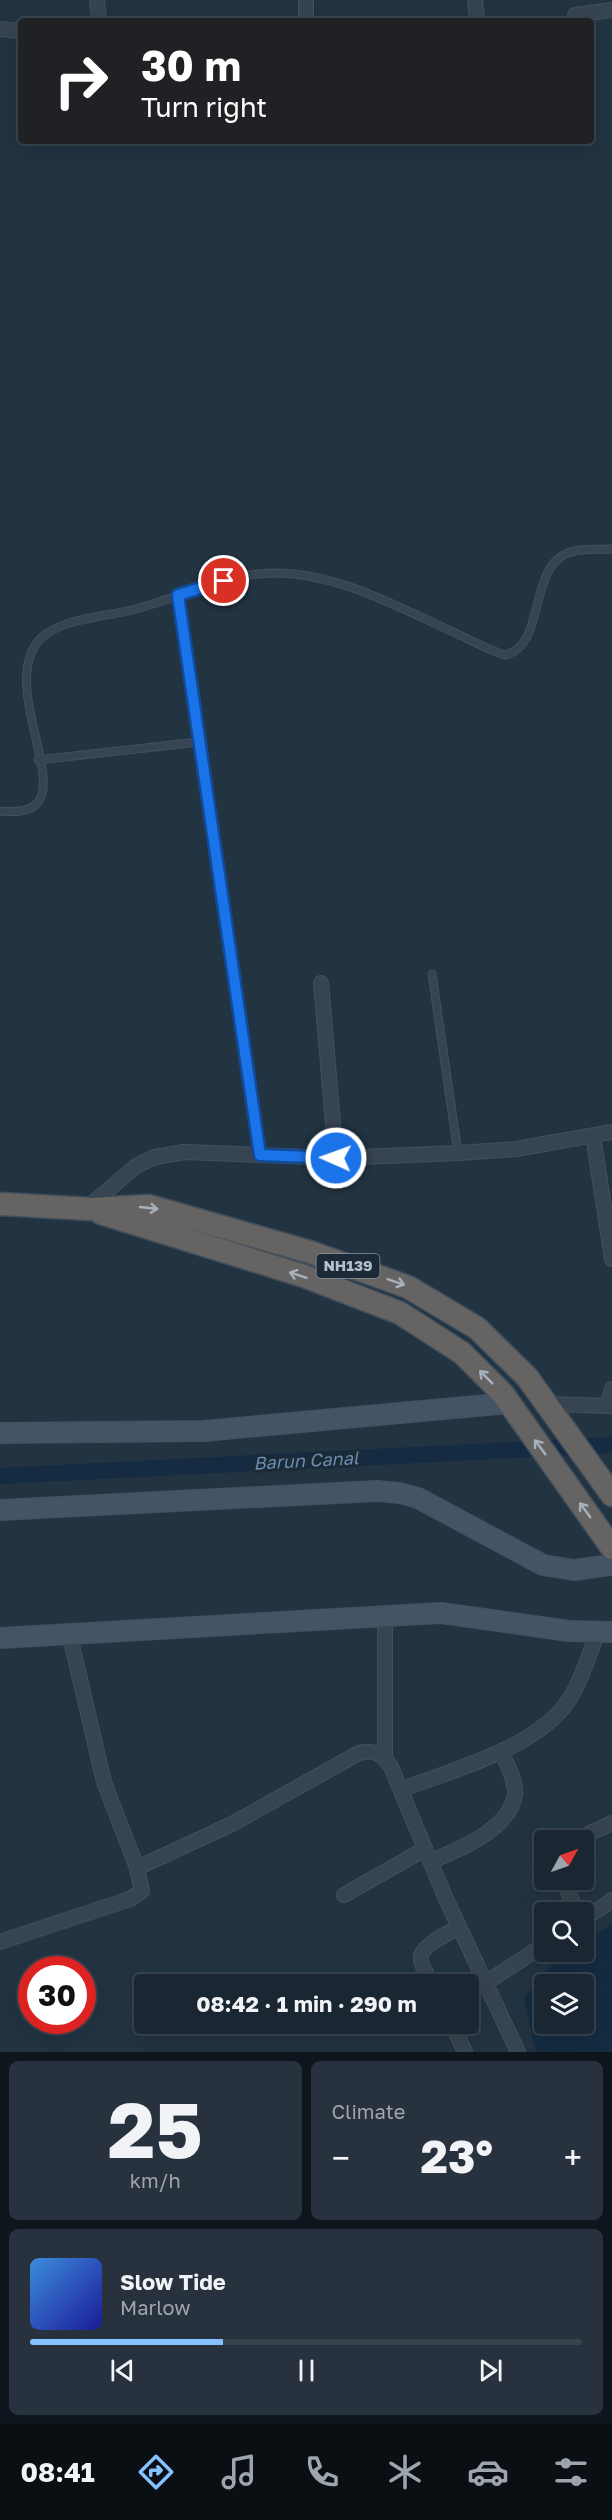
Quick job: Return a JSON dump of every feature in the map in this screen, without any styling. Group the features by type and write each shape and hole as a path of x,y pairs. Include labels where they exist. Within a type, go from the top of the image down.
{"highway":[{"name":"NH139","path":"0,1204 88,1209 149,1206 310,1252 408,1287 477,1328 527,1377 612,1495"},
{"name":"NH139","path":"88,1209 304,1276 400,1313 462,1353 509,1403 612,1548"}],"main road":[{"path":"0,1433 204,1431 509,1403"},
{"path":"0,1510 377,1491 400,1493 434,1505 543,1565 574,1570 612,1565"},
{"path":"0,1638 69,1632 258,1625 441,1613 569,1630 605,1632"}],"street":[{"path":"97,0 99,18"},
{"path":"306,0 306,18"},
{"path":"476,0 477,18"},
{"path":"573,0 575,18 612,10"},
{"path":"0,29 18,31"},
{"path":"321,983 336,1158"},
{"path":"88,1209 136,1166 155,1157 184,1152 336,1158 458,1153 516,1149 612,1132"},
{"path":"593,1136 612,1259"},
{"path":"553,1411 609,1406 612,1389"},
{"path":"385,1617 385,1758 401,1790 459,1927 487,1982 518,2052"},
{"path":"0,1942 142,1891 137,1868 104,1782 69,1632"},
{"path":"401,1790 501,1751 531,1736 560,1712 570,1698 605,1632"},
{"path":"137,1868 232,1824 359,1753 369,1750 385,1758"},
{"path":"344,1895 428,1855 483,1836 507,1813 513,1803 514,1785 501,1751"},
{"path":"594,1831 612,1823"},
{"path":"594,1912 612,1900"},
{"path":"427,1974 420,1959 422,1953 436,1940 459,1927"},
{"path":"487,1982 534,1951"},
{"path":"457,2034 465,2052"}],"lane":[{"path":"0,811 22,811 39,802 43,780 24,685 25,666 29,652 40,638 55,629 137,609 212,584 260,574 311,576 368,596 505,655 514,653 527,636 546,576 560,557 574,551 612,549"},
{"path":"178,595 260,1155"},
{"path":"38,760 199,742"},
{"path":"432,974 458,1153"}],"water":[{"path":"612,1924 612,2052 536,2052 524,1998 534,1986 534,2034 594,2034 594,1974 544,1974 557,1962 594,1962 594,1936"}],"waterway":[{"name":"Barun Canal","path":"0,1476 612,1445"}],"route":[{"path":"224,581 178,595 260,1155 336,1158"}]}
